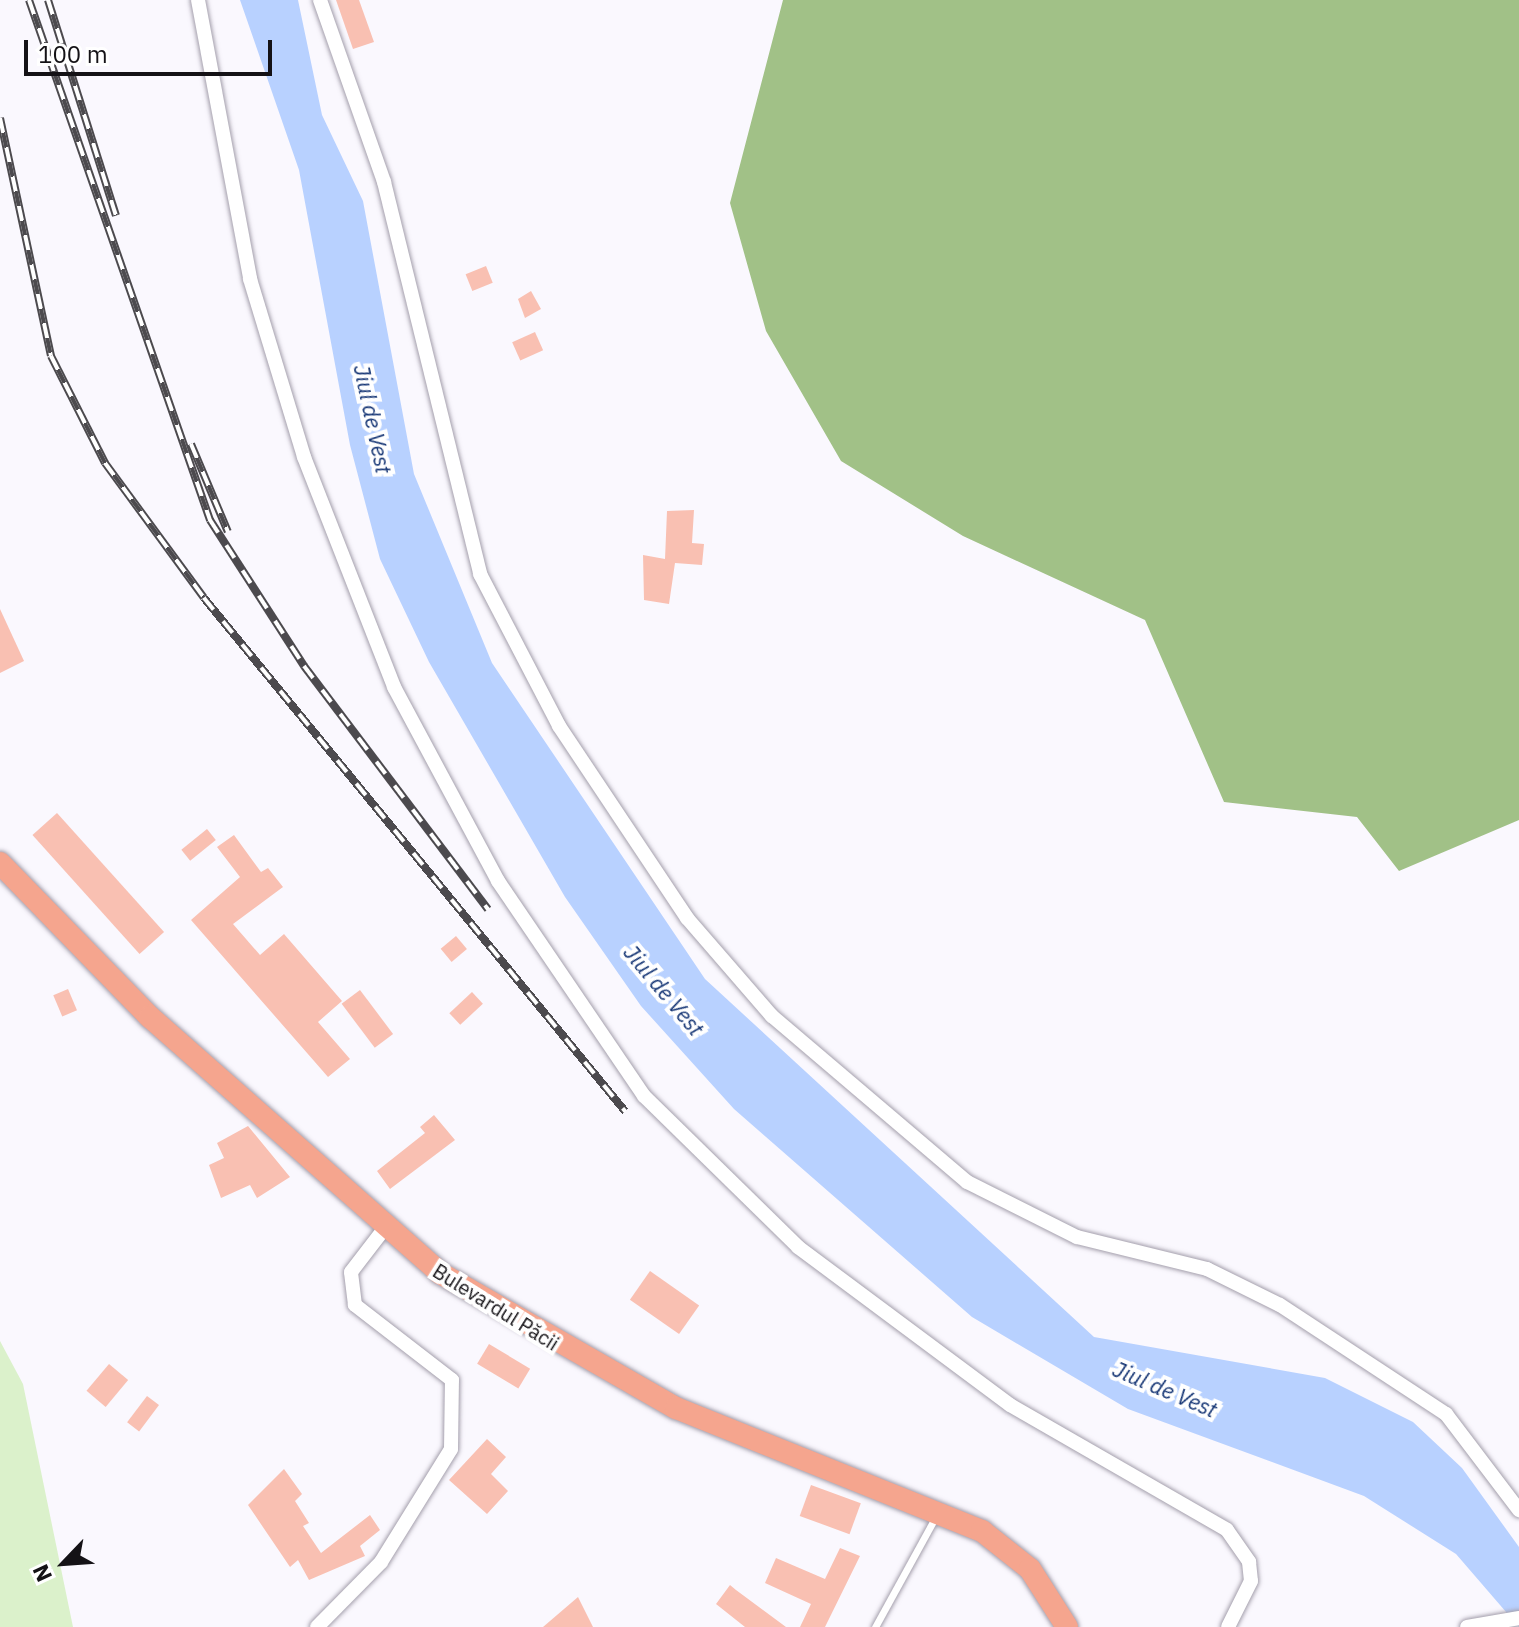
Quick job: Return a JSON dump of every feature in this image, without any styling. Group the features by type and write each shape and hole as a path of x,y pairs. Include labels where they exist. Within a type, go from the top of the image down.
{"main road":[{"name":"Bulevardul Păcii","path":"0,863 150,1017 384,1229 477,1298 647,1394 939,1511 1019,1557 1067,1627"}],"street":[{"path":"198,0 250,279 304,457 394,687 498,881 644,1096 798,1247 1010,1405 1227,1530 1246,1554 1251,1581 1228,1627"},
{"path":"320,0 384,182 480,574 559,726 687,918 772,1016 967,1182 1077,1237 1207,1269 1280,1305 1446,1414 1519,1510"},
{"path":"317,1627 381,1562 451,1449 452,1380 355,1305 351,1272 384,1229"},
{"path":"1467,1627 1519,1618"}],"lane":[{"path":"875,1627 939,1511"}],"green space":[{"path":"783,0 1519,0 1519,820 1399,871 1357,817 1224,802 1145,620 963,536 841,461 766,331 730,203"},
{"path":"0,1341 23,1384 73,1627 0,1627"}],"water":[{"name":"Jiul de Vest","path":"240,0 298,0 322,115 363,201 414,474 492,663 705,979 1094,1337 1325,1378 1413,1422 1462,1468 1519,1547 1519,1627 1456,1554 1364,1496 1128,1409 972,1317 734,1109 641,1006 565,897 429,662 380,559 350,445 299,170"}],"building":[{"path":"336,0 359,0 374,42 353,49"},
{"path":"486,266 493,283 472,291 466,274"},
{"path":"531,291 541,309 525,318 518,299"},
{"path":"535,332 543,350 520,360 512,342"},
{"path":"694,510 692,543 704,544 702,565 675,563 669,604 644,600 643,555 665,559 667,511"},
{"path":"0,609 24,661 0,673"},
{"path":"57,813 164,932 140,954 32,835"},
{"path":"207,829 216,840 190,861 181,850"},
{"path":"234,835 261,872 268,868 283,887 233,924 260,955 284,934 342,1001 318,1022 350,1059 328,1077 191,920 240,877 217,847"},
{"path":"456,936 467,949 452,962 441,949"},
{"path":"68,989 77,1010 62,1016 53,995"},
{"path":"360,990 393,1034 375,1048 342,1004"},
{"path":"472,992 483,1004 460,1025 449,1013"},
{"path":"434,1115 455,1140 390,1189 377,1171 425,1133 420,1127"},
{"path":"248,1126 290,1177 257,1198 250,1185 221,1198 209,1165 224,1158 217,1143"},
{"path":"650,1271 699,1305 679,1334 630,1300"},
{"path":"489,1344 530,1369 518,1388 477,1364"},
{"path":"109,1364 128,1380 106,1407 87,1391"},
{"path":"147,1396 159,1405 139,1431 127,1422"},
{"path":"487,1439 506,1457 491,1474 508,1491 487,1514 449,1480"},
{"path":"284,1469 302,1494 295,1501 309,1523 303,1526 321,1553 370,1515 380,1530 360,1546 365,1556 309,1580 298,1560 290,1567 248,1505"},
{"path":"811,1485 861,1503 850,1534 800,1516"},
{"path":"840,1548 860,1556 825,1627 800,1627 811,1604 765,1583 776,1558 825,1579"},
{"path":"730,1585 786,1627 745,1627 716,1604"},
{"path":"578,1597 593,1627 543,1627"}],"railway":[{"path":"29,0 210,520 304,666 488,909"},
{"path":"48,0 116,216"},
{"path":"0,118 51,356 105,463 204,598 625,1111"},
{"path":"191,444 228,532"}]}
